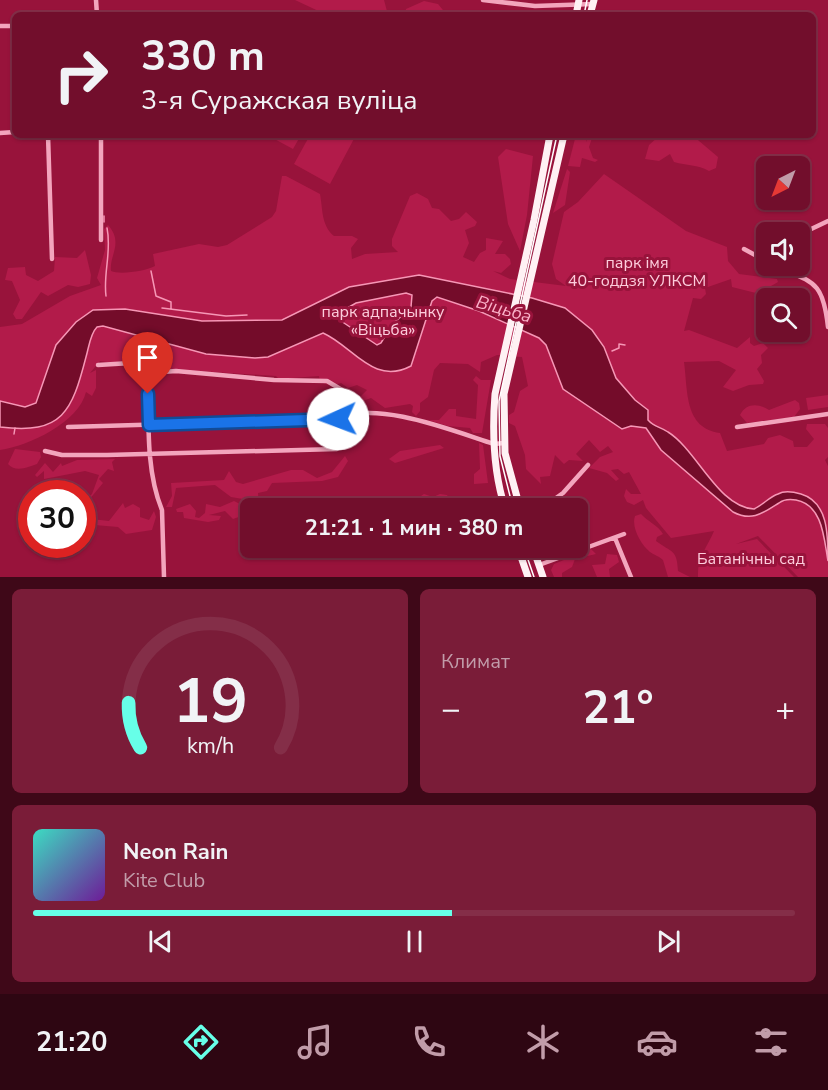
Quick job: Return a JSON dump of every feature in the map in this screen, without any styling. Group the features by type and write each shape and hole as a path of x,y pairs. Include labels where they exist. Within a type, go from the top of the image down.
{"main road":[{"path":"579,2 593,2"},
{"path":"539,218 544,159 549,138"},
{"path":"502,498 496,477 493,422 539,218 558,163 563,138"},
{"path":"544,159 550,165 558,163"},
{"path":"504,377 504,443 517,498"},
{"path":"496,477 510,474"},
{"path":"521,558 526,576"},
{"path":"537,558 543,577"}],"street":[{"path":"483,0 535,6 579,2"},
{"path":"48,138 52,259"},
{"path":"101,138 101,240"},
{"path":"810,229 828,220"},
{"path":"744,249 756,256"},
{"path":"799,276 813,282 825,300 828,327"},
{"path":"98,365 131,363 148,373 176,371 274,380 327,381 342,390 350,413"},
{"path":"148,373 150,454 157,500 162,510 164,577"},
{"path":"68,427 338,419 350,413 381,413 494,444 504,443"},
{"path":"737,427 828,414"},
{"path":"45,451 62,455 337,449 338,419"},
{"path":"556,498 588,465"},
{"path":"539,565 624,534"},
{"path":"615,538 631,577"}],"green space":[{"path":"295,0 384,0 387,12 321,12"},
{"path":"424,1 438,4 445,12 406,12 406,9"},
{"path":"273,138 299,138 293,149"},
{"path":"308,138 354,138 330,184 294,164"},
{"path":"575,138 585,138 587,142 586,138 592,138 589,147 593,158 598,160 595,162 582,158 580,167 568,166"},
{"path":"657,138 696,138 718,157 716,168 709,171 674,162 670,154 659,161 645,159 649,145"},
{"path":"506,149 533,156 527,215 520,251 508,224 498,157"},
{"path":"567,169 570,172 565,205 553,213"},
{"path":"604,174 686,231 727,247 728,261 739,274 777,279 778,282 771,288 756,288 756,293 732,287 731,279 705,288 706,294 701,299 693,298 684,331 689,330 737,348 750,337 750,343 754,346 763,343 768,348 761,355 762,363 757,369 764,381 763,384 749,385 733,391 723,387 736,370 719,361 684,362 688,396 694,416 708,430 720,433 727,451 764,444 768,438 780,435 793,441 794,447 807,447 814,439 806,429 807,424 825,424 828,428 828,457 825,460 828,466 828,577 798,577 758,536 736,544 757,539 794,577 698,577 701,558 714,531 671,538 646,508 643,500 634,505 627,502 624,496 626,489 631,494 641,494 629,472 624,474 618,469 611,470 619,479 616,481 607,473 589,468 600,457 613,452 608,446 600,452 589,440 576,454 583,461 569,460 564,464 555,455 550,476 540,477 541,484 526,469 525,455 515,426 509,423 509,415 514,412 520,391 528,386 522,357 497,355 481,362 480,372 468,364 440,363 434,370 428,397 420,403 420,411 416,416 410,404 385,408 371,398 360,402 358,399 367,390 357,385 348,388 341,383 332,386 320,382 319,376 279,379 276,376 151,368 100,361 90,373 96,370 96,388 92,396 86,392 74,413 38,438 0,450 0,327 22,324 70,296 101,285 97,278 105,250 104,229 108,225 115,238 111,271 127,272 146,269 155,266 153,254 199,244 218,247 227,245 272,217 276,211 282,176 286,176 320,194 325,222 334,236 352,236 358,239 351,248 352,259 365,254 398,252 392,246 392,239 410,196 417,193 428,199 432,208 439,209 451,221 459,219 466,212 477,222 475,226 465,230 469,243 463,257 474,262 480,253 486,250 486,238 503,241 495,254 505,254 511,264 501,273 493,271 510,279 566,286 556,279 552,264 564,212 578,202"},
{"path":"85,250 91,275 90,284 78,287 68,285 48,296 41,292 22,319 16,319 13,314 20,300 12,281 5,280 8,268 25,267 26,275 38,281 54,271 55,257 77,258"},
{"path":"476,376 481,380 491,380 482,433 473,433 470,428 448,426 428,420 439,420 449,409 456,409 456,416 476,419 478,385 473,380"},
{"path":"828,395 828,407 808,410 806,398"},
{"path":"795,400 799,403 800,409 794,417 747,423 740,415 749,406 757,405 769,410"},
{"path":"479,443 483,445 488,483 474,484 474,474 480,469"},
{"path":"440,445 444,448 395,463 389,459 400,451"},
{"path":"15,449 40,452 41,457 37,464 22,468 11,467 8,464"},
{"path":"345,456 348,461 338,477 322,481 272,483 267,491 258,493 258,498 231,497 215,485 176,488 172,507 166,507 172,496 171,483 224,480 229,471 236,482 243,484 291,470 303,470 317,478 332,472"},
{"path":"115,459 112,462 114,471 108,469 99,479 103,483 96,491 99,475 85,471 44,479 44,471 37,477 35,475 45,463 53,472 61,463 62,466 77,460"},
{"path":"424,494 433,497 440,494 447,495 449,498 421,498"},
{"path":"234,501 240,504 240,517 233,519 225,511 209,515 221,516 219,520 208,522 184,518 183,512 177,512 176,509 190,504 196,511 195,517 199,518 205,513 206,504 220,507"},
{"path":"123,503 125,508 133,504 140,508 140,517 149,520 154,511 156,517 152,530 126,534 118,527 96,525 96,520 109,521"},
{"path":"641,514 663,534 657,537 656,541 675,555 678,571 690,577 668,577 663,560 650,552 638,536 634,520 635,516"},
{"path":"591,549 596,554 588,556 588,550"},
{"path":"607,554 617,555 619,562 609,569 610,577 597,577 592,565 605,564"},
{"path":"569,558 579,558 575,559 572,567 562,573 562,577 554,577 551,570 554,564"}],"water":[{"name":"Віцьба","path":"419,275 532,298 565,308 592,330 604,347 616,378 635,400 648,410 648,420 679,440 729,499 741,506 754,509 775,495 789,492 801,494 817,504 827,530 828,561 821,524 812,509 805,503 789,499 752,516 733,512 661,450 646,428 631,426 622,429 563,389 546,345 539,338 479,311 437,297 432,301 411,366 398,371 374,368 323,333 268,357 255,358 206,354 103,326 97,327 91,337 76,392 61,415 51,423 38,427 21,429 0,427 0,401 25,407 36,403 56,345 76,322 93,310 125,309 202,321 282,320 349,287","holes":["406,293 412,295 411,307 392,325 381,343 377,345 341,321 342,311 356,303"]}],"waterway":[{"path":"104,216 104,222"},
{"path":"106,296 109,245 107,228"},
{"path":"151,271 156,296 171,302 171,309"},
{"path":"162,308 226,316 247,315"},
{"path":"612,351 619,348 619,344 625,345"},
{"path":"14,434 15,428"}],"tram line":[{"path":"585,12 587,0"},
{"path":"510,498 500,456 499,401 556,138"},
{"path":"527,558 534,577"}],"route":[{"path":"148,394 149,425 338,419"}],"park label":[{"name":"парк імя 40-годдзя УЛКСМ","path":"637,272"},
{"name":"парк адпачынку «Віцьба»","path":"383,321"},
{"name":"Батанічны сад","path":"751,559"}]}
